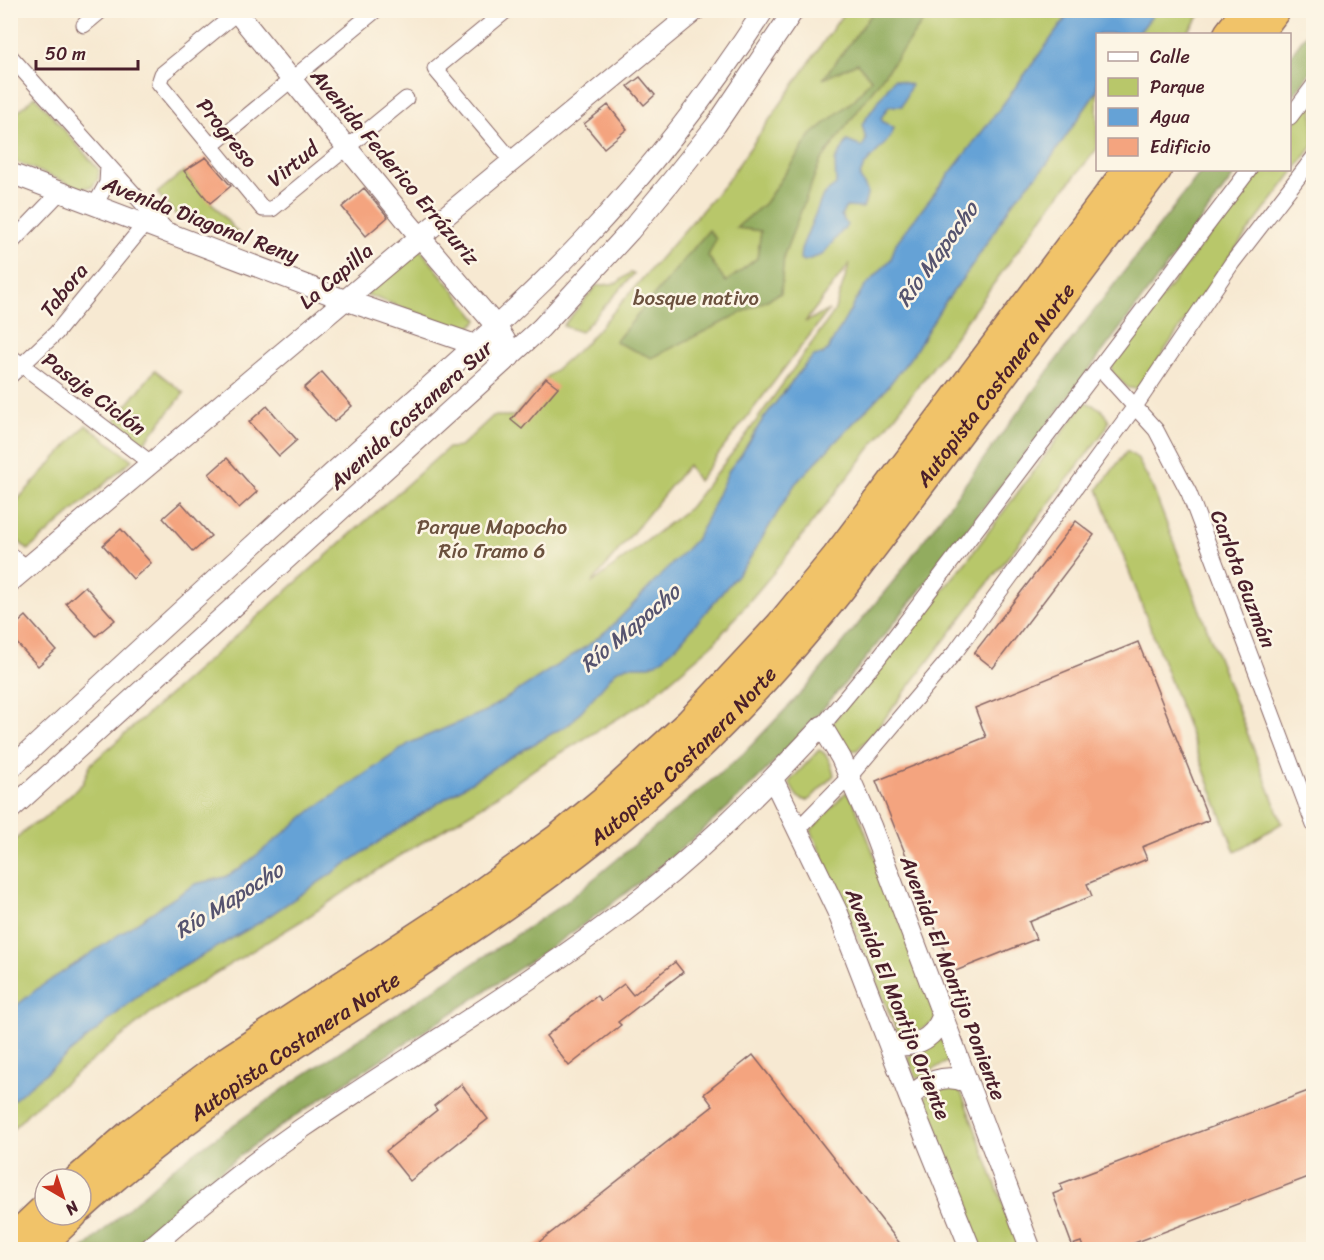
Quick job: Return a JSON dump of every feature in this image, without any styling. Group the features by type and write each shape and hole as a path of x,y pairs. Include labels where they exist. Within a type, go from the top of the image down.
{"highway":[{"path":"1229,33 1246,10"},
{"path":"1259,33 1276,10"},
{"name":"Autopista Costanera Norte","path":"92,1167 130,1134 228,1060 462,907 558,838 609,796 689,723 780,625 836,556 1126,171"},
{"name":"Autopista Costanera Norte","path":"93,1197 192,1116 481,922 557,868 638,802 715,730 782,660 823,611 1156,171"},
{"path":"10,1241 33,1219"},
{"path":"36,1250 60,1227"}],"street":[{"path":"84,26 102,10"},
{"path":"211,146 376,10"},
{"path":"507,10 435,69 513,162"},
{"name":"Avenida Costanera Sur","path":"10,769 186,604 496,326 581,243 637,180 715,82 764,10"},
{"name":"Avenida Costanera Sur","path":"10,810 510,357 596,270 716,125 794,10"},
{"name":"Avenida Federico Errázuriz","path":"237,11 420,237 496,326 505,340 510,357"},
{"name":"Progreso","path":"237,11 162,74 159,80 160,85 260,207 266,211"},
{"name":"La Capilla","path":"10,582 693,11"},
{"path":"10,56 170,234"},
{"path":"1291,116 1314,85"},
{"name":"Virtud","path":"266,211 272,209 406,99"},
{"path":"798,829 850,776 956,651 1136,405 1232,263 1314,157"},
{"path":"95,205 107,183 108,166"},
{"path":"148,1250 226,1185 299,1130 534,976 622,913 678,867 773,779 822,726 876,660 1248,171"},
{"name":"Avenida Diagonal Reny","path":"10,173 345,300 510,357"},
{"path":"10,244 60,192"},
{"name":"Tabora","path":"10,376 17,361 56,333 145,224"},
{"name":"Pasaje Ciclón","path":"17,361 152,464"},
{"name":"Carlota Guzmán","path":"1099,368 1136,405 1156,430 1189,493 1309,796 1314,825"},
{"path":"10,555 28,568"},
{"path":"218,577 226,592 240,600"},
{"path":"186,604 203,615 208,629"},
{"name":"Avenida El Montijo Poniente","path":"822,726 850,776 871,826 1031,1250"},
{"name":"Avenida El Montijo Oriente","path":"773,779 838,913 971,1250"},
{"path":"890,1044 911,1045 923,1041 934,1032 942,1017"},
{"path":"909,1097 939,1078 954,1078 966,1082"}],"green space":[{"name":"Parque Mapocho Río Tramo 6","path":"845,11 1203,11 1187,33 1096,33 1096,150 1048,209 930,371 774,572 714,643 645,702 536,768 485,804 388,863 306,918 152,1012 31,1110 11,1131 11,844 30,826 41,821 83,783 90,765 448,448 460,447 493,416 514,416 546,378 587,342 725,184","holes":["850,263 834,312 744,438 689,508 591,584 688,465 698,481 829,310 805,322"]},
{"name":"bosque nativo","path":"874,11 931,11 820,162 784,255 781,293 652,358 615,342 709,230 716,239 708,256 726,282 757,258 761,231 736,228 765,203 811,135 855,99 871,79 857,63 823,79"},
{"path":"1313,24 1313,68 1291,99 1291,55"},
{"path":"35,96 99,170 98,179 92,187 80,188 11,160 11,118"},
{"path":"1313,97 1313,146 1232,253 1138,389 1128,388 1112,373 1111,365 1257,171 1291,171 1291,128"},
{"path":"184,171 244,240 180,219 157,193"},
{"path":"1201,171 1237,171 1068,398 845,684 781,755 712,822 604,910 489,989 314,1103 240,1155 131,1249 82,1250 173,1168 292,1083 565,903 743,754 805,689 896,578 1057,359"},
{"path":"420,249 478,320 466,331 365,294"},
{"path":"630,273 634,274 581,332 563,326 596,286 617,283"},
{"path":"155,370 184,393 144,443 115,420"},
{"path":"1085,402 1097,407 1105,414 1109,421 1106,429 872,735 857,750 846,751 831,724 966,562"},
{"path":"86,425 132,460 28,550 11,534 11,507"},
{"path":"1127,451 1137,458 1152,486 1282,823 1235,852 1098,489"},
{"path":"819,750 827,757 834,775 809,800 805,800 796,795 789,782"},
{"path":"846,792 853,800 937,1017 934,1022 910,1036 898,1033 811,830"},
{"path":"942,1039 950,1060 917,1079 907,1057"},
{"path":"945,1083 958,1088 963,1097 1020,1249 978,1249 920,1104 923,1098"}],"water":[{"name":"Río Mapocho","path":"1071,11 1156,11 1139,33 1096,33 1096,92 1047,164 1013,202 972,266 941,308 914,353 886,389 795,484 747,563 678,645 661,660 650,666 627,666 616,671 571,723 504,761 257,924 150,986 11,1102 11,1010 37,989 195,884 225,877 242,867 311,811 410,743 486,711 587,646 611,627 695,540 729,470 763,419 804,366 814,356 823,354 828,349 862,290 891,259 896,243 998,111"},
{"path":"894,79 911,85 902,106 889,106 881,118 883,122 894,128 887,141 862,171 860,178 867,192 863,208 846,207 841,215 847,225 822,255 804,261 800,259 801,249 823,195 836,185 835,161 847,141 862,147 866,140 862,124"}],"building":[{"path":"640,77 655,95 644,105 628,86"},
{"path":"608,105 627,129 604,148 584,124"},
{"path":"206,157 231,186 210,203 184,171"},
{"path":"364,188 388,217 366,236 342,207"},
{"path":"322,372 352,406 334,422 304,388"},
{"path":"546,378 558,387 522,429 511,420"},
{"path":"267,406 297,440 279,456 249,422"},
{"path":"227,458 257,492 239,508 209,474"},
{"path":"181,502 211,536 193,552 163,518"},
{"path":"1076,521 1094,535 993,668 974,653"},
{"path":"121,529 151,563 133,579 103,545"},
{"path":"85,586 115,620 96,636 66,603"},
{"path":"26,616 56,650 38,666 10,636 10,630"},
{"path":"1138,642 1209,820 1142,847 1147,859 1087,884 1092,896 1029,922 1036,939 953,972 876,781 986,737 975,708"},
{"path":"675,962 683,972 618,1022 621,1025 569,1066 546,1036 597,996 601,1001 624,984 633,995"},
{"path":"753,1055 905,1250 529,1250 713,1106 704,1094"},
{"path":"461,1084 488,1119 410,1181 386,1151 437,1110 434,1106"},
{"path":"1311,1090 1314,1097 1314,1175 1116,1250 1084,1250 1081,1242 1072,1245 1053,1194 1063,1190 1060,1184"}]}
